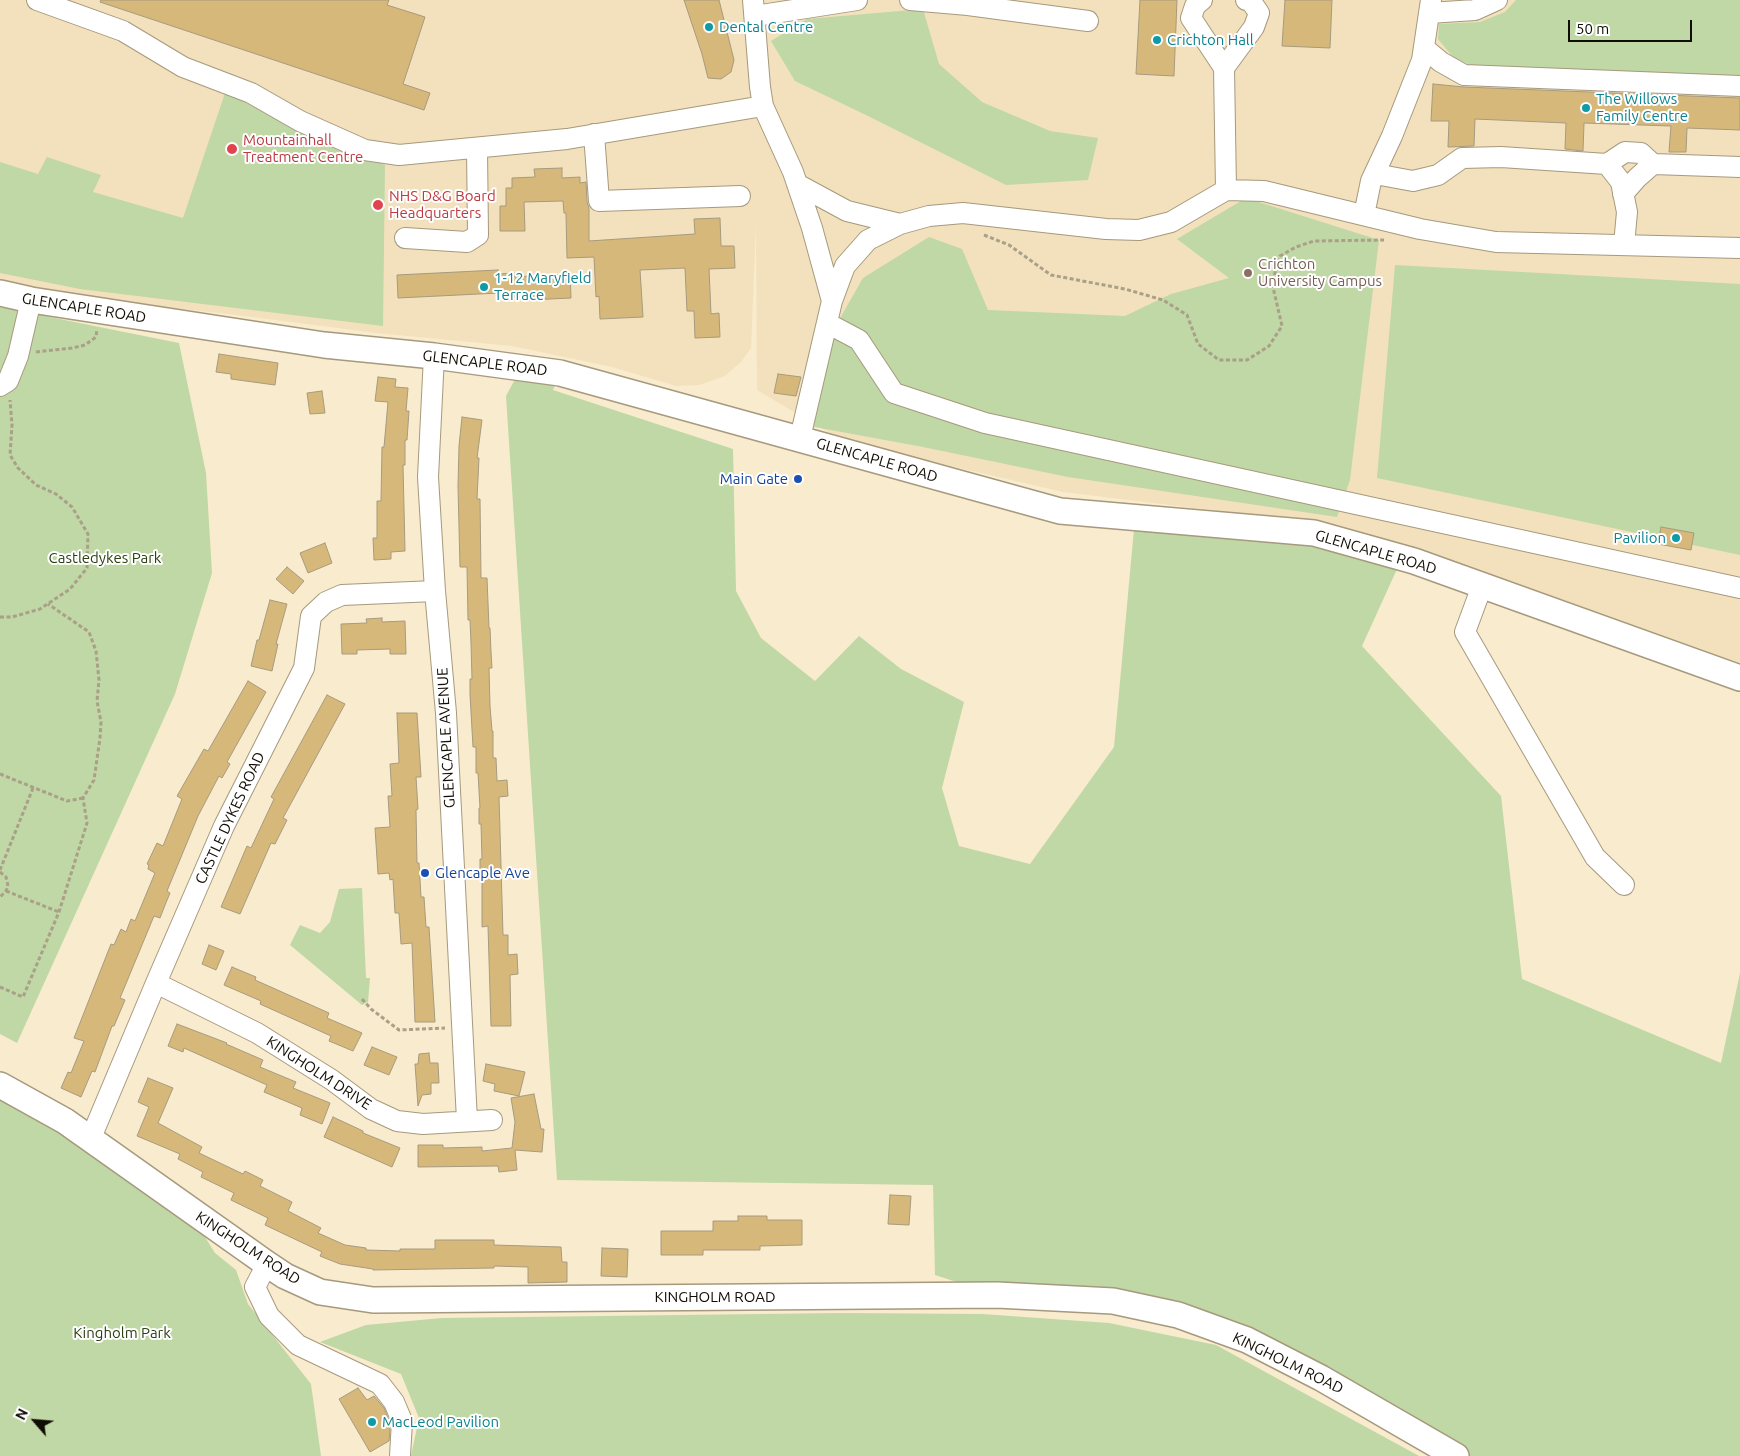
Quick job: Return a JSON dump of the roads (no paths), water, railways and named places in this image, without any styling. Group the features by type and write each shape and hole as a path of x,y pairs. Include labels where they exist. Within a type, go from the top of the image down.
{"main road":[{"name":"GLENCAPLE ROAD","path":"0,293 31,300 324,345 434,356 560,373 1060,511 1314,533 1414,562 1740,678"},
{"name":"KINGHOLM ROAD","path":"0,1085 65,1122 285,1276 320,1292 373,1300 998,1295 1113,1301 1178,1315 1247,1340 1321,1378 1456,1456"}],"street":[{"path":"37,0 123,31 183,68 251,93 300,121 365,150 399,155 567,139 763,106"},
{"path":"832,301 812,228 797,184 763,106 754,8 858,0"},
{"path":"910,0 969,2 1088,21"},
{"path":"1202,0 1195,6 1190,18 1224,68 1226,190"},
{"path":"1224,68 1254,26 1258,12 1250,0 1246,0"},
{"path":"1364,215 1371,181 1392,136 1419,69 1430,6 1474,10 1497,0"},
{"path":"1424,48 1441,62 1464,75 1740,86"},
{"path":"594,134 599,201 740,196"},
{"path":"405,238 467,242 478,235 477,148"},
{"path":"1374,174 1413,181 1438,175 1462,158 1500,157 1607,164 1625,152 1641,153 1653,164 1740,167"},
{"path":"1607,164 1621,182 1627,212 1624,246"},
{"path":"1623,194 1653,164"},
{"path":"797,184 847,211 900,224"},
{"path":"800,438 832,301 845,266 868,240 900,224 929,216 964,213 1106,229 1139,230 1171,222 1226,190 1264,191 1420,229 1496,242 1740,248"},
{"path":"4,383 18,356 31,300"},
{"path":"827,323 859,340 894,393 985,423 1740,588"},
{"name":"GLENCAPLE AVENUE","path":"434,356 428,477 435,591 446,713 467,1120"},
{"path":"1482,586 1465,632 1595,857 1624,885"},
{"name":"CASTLE DYKES ROAD","path":"90,1140 224,826 304,668 311,616 326,602 342,595 435,591"},
{"name":"KINGHOLM DRIVE","path":"156,983 257,1033 332,1080 371,1108 397,1121 423,1124 492,1120"},
{"path":"267,1264 255,1287 270,1316 298,1345 380,1384 394,1402 402,1421 400,1456"}],"place":[{"name":"Dental Centre","path":"709,27"},
{"name":"Crichton Hall","path":"1157,40"},
{"name":"The Willows Family Centre","path":"1586,108"},
{"name":"Mountainhall Treatment Centre","path":"232,149"},
{"name":"NHS D&G Board Headquarters","path":"378,205"},
{"name":"Crichton University Campus","path":"1248,273"},
{"name":"1-12 Maryfield Terrace","path":"484,287"},
{"name":"Main Gate","path":"798,479"},
{"name":"Pavilion","path":"1676,538"},
{"name":"Glencaple Ave","path":"425,873"},
{"name":"MacLeod Pavilion","path":"372,1422"}],"park label":[{"name":"Castledykes Park","path":"105,558"},
{"name":"Kingholm Park","path":"122,1333"}]}
